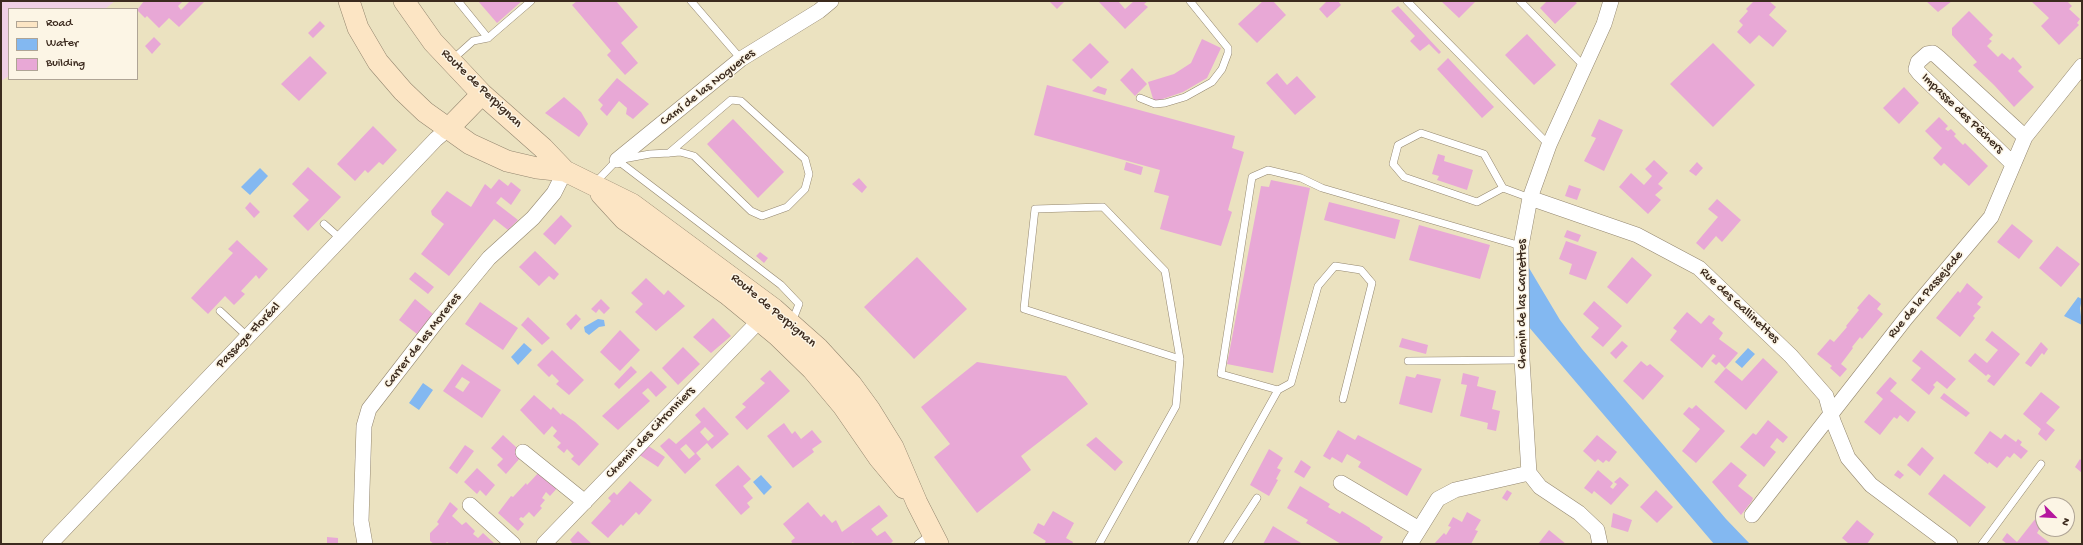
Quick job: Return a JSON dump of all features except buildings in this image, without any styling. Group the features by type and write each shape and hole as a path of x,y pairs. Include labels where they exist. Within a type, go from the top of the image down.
{"main road":[{"name":"Route de Perpignan","path":"349,1 358,28 378,62 403,91 448,129 470,144 507,161 538,168 565,171"},
{"name":"Route de Perpignan","path":"404,1 433,42 482,94 543,148 565,171 632,204 725,271 791,323 818,348 851,384 870,410 893,447 917,503 929,540"},
{"path":"448,129 482,94"},
{"name":"Route de Perpignan","path":"592,185 624,219 727,294 778,336 812,369 843,406 879,458 917,503"}],"street":[{"name":"Camí de las Nogueres","path":"617,160 741,59 819,11 830,1"},
{"name":"Chemin de las Carrettes","path":"1529,473 1522,360 1521,246 1530,198 1549,145 1604,24 1611,1"},
{"name":"Impasse des Pêchers","path":"2013,164 1919,73 1916,69 1918,62 1927,54 1932,53 1938,56 2025,137"},
{"name":"Rue de la Passejade","path":"1752,515 1906,318 1991,217 2025,137 2082,66"},
{"name":"Passage Floréal","path":"50,544 448,129"},
{"name":"Carrer de les Moreres","path":"365,544 361,521 364,426 370,409 437,321 489,258 533,218 550,198 565,171"},
{"name":"Rue des Gallinettes","path":"1530,198 1637,235 1699,268 1791,356 1826,396 1848,458 1871,485 1903,511 1950,544"},
{"name":"Chemin des Citronniers","path":"544,544 759,321"},
{"path":"523,452 585,502"},
{"path":"1410,544 1438,499 1455,490 1529,473 1540,487 1579,513 1597,530 1600,544"},
{"path":"1341,483 1419,529"},
{"path":"470,505 513,544"}],"lane":[{"path":"458,1 488,38"},
{"path":"451,61 473,41 488,38 531,1"},
{"path":"691,1 741,59"},
{"path":"1140,98 1155,104 1185,97 1212,82 1222,69 1228,53 1228,48 1190,1"},
{"path":"1407,1 1549,145"},
{"path":"1520,1 1585,67"},
{"path":"617,160 650,154 669,153 680,152 694,156 751,212 762,216 786,207 804,190 809,174 804,159 741,101 731,100 669,153"},
{"path":"1502,188 1477,202 1404,177 1393,164 1398,145 1421,133 1484,154 1502,188 1530,198"},
{"path":"617,160 781,285 799,304 791,323"},
{"name":"Camí de las Nogueres","path":"592,185 617,160"},
{"path":"1278,390 1222,374 1252,177 1268,170 1301,178 1322,188 1521,246"},
{"path":"1100,544 1176,406 1180,359 1165,271 1103,207 1035,209 1024,309 1180,359"},
{"path":"324,224 341,239"},
{"path":"1192,544 1278,390 1292,383 1318,286 1335,266 1361,270 1372,283 1344,399"},
{"path":"220,311 248,337"},
{"path":"1408,361 1522,360"},
{"path":"1982,544 2041,464"},
{"path":"1227,544 1257,498"}],"shaded area":[{"path":"1,1 115,1 106,8 8,8 8,77 1,81"}],"water":[{"path":"260,168 268,176 250,195 241,187"},
{"path":"1529,268 1560,320 1582,349 1726,519 1750,544 1714,544 1528,326"},
{"path":"2078,297 2082,299 2080,308 2082,325 2064,316"},
{"path":"598,319 604,320 605,326 599,327 589,335 585,332 584,327"},
{"path":"524,343 532,350 518,365 511,357"},
{"path":"1748,348 1755,354 1742,368 1735,362"},
{"path":"423,383 433,390 419,410 409,403"},
{"path":"761,475 772,487 764,495 753,482"}]}
